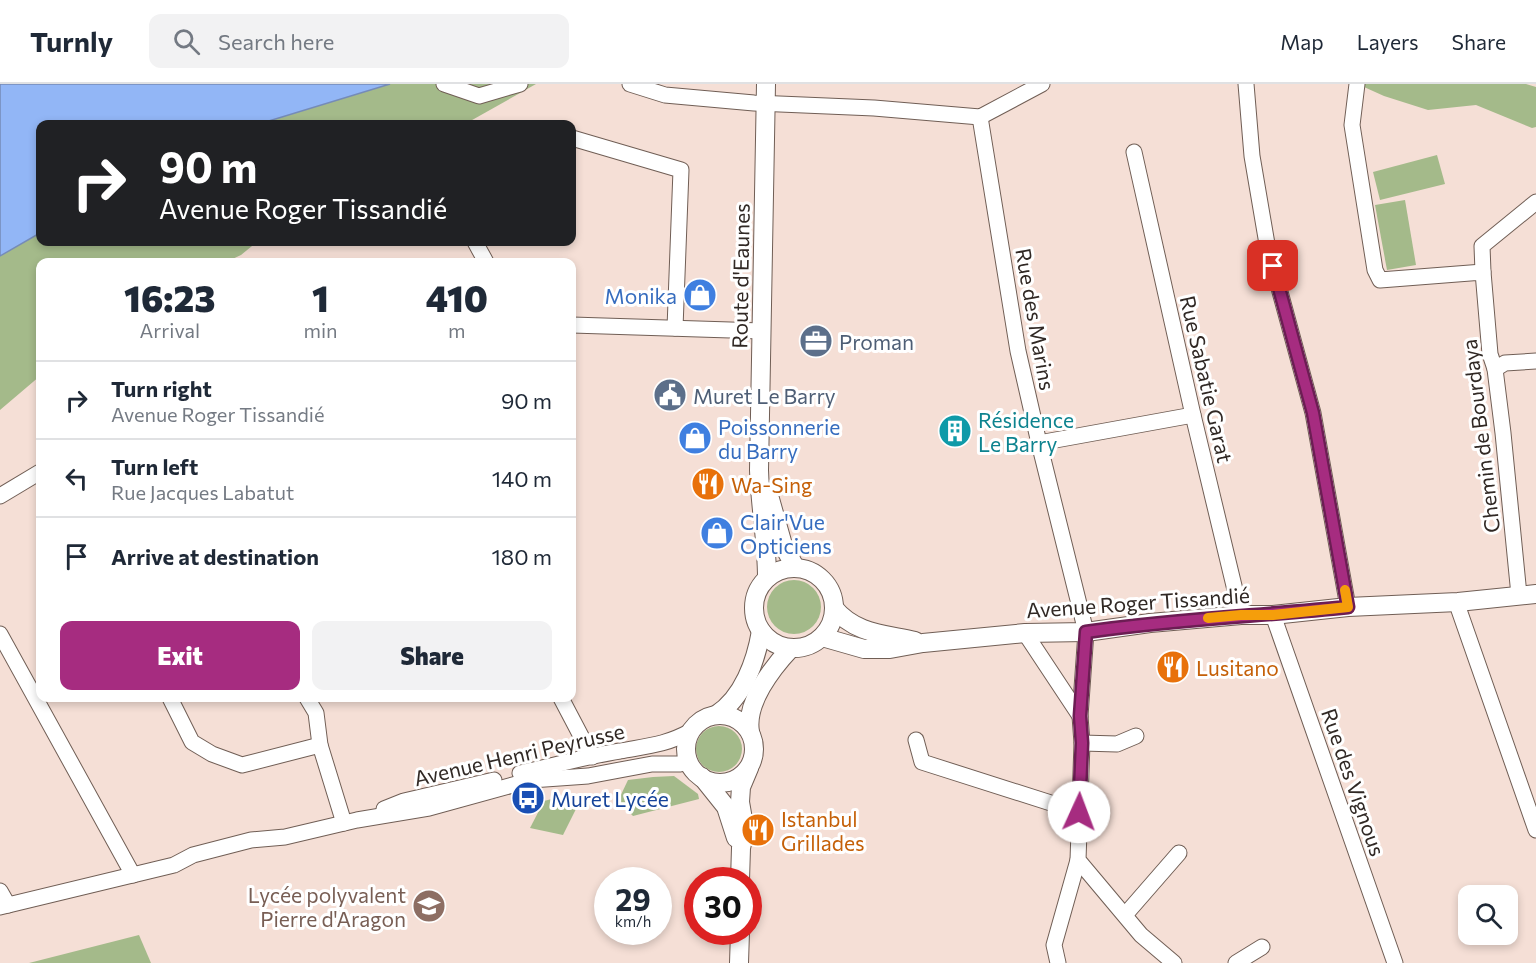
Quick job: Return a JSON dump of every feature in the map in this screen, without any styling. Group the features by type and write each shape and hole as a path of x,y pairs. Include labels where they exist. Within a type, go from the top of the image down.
{"main road":[{"name":"Route d'Eaunes","path":"766,84 759,498 767,550 767,578"},
{"name":"Route d'Eaunes","path":"759,470 770,497 773,516 783,545 795,567"},
{"path":"795,567 812,572 827,584 834,608 832,621 822,637 805,647 791,648 776,644 761,631 756,623 754,603 756,594 767,578 783,569 795,567"},
{"name":"Avenue Roger Tissandié","path":"822,637 864,649 890,649 923,643 1024,633 1086,632 1150,623 1241,615 1273,615 1348,607 1458,602 1528,594"},
{"name":"Avenue Roger Tissandié","path":"834,608 853,626 869,632 923,643"},
{"path":"716,715 736,696 757,655 761,631"},
{"path":"740,867 741,848 745,831 740,802 741,787 754,749 748,722 753,705 776,665 791,648"},
{"path":"741,848 726,807 702,777 695,772 689,762 686,746 691,731 704,719 716,715 738,719 750,732"},
{"path":"702,777 719,783 728,782 744,773 749,766"},
{"path":"739,963 740,945"}],"street":[{"path":"444,84 479,96 520,84"},
{"path":"630,84 664,95 980,117 1041,84"},
{"path":"1246,84 1252,156 1268,244 1313,413 1348,607"},
{"path":"1357,84 1352,125 1375,270 1380,280 1484,272"},
{"name":"Rue des Marins","path":"980,117 1018,351 1086,632 1080,716 1082,743 1078,860 1054,945 1058,963"},
{"path":"576,139 681,170 675,328"},
{"name":"Rue Sabatie Garat","path":"1134,152 1241,615"},
{"name":"Chemin de Bourdaya","path":"1528,594 1495,369 1490,354 1482,246 1536,202"},
{"path":"576,325 762,331"},
{"path":"1495,369 1504,363 1536,361"},
{"path":"1039,443 1193,415"},
{"path":"0,496 36,474"},
{"path":"1458,602 1536,830"},
{"name":"Rue des Vignous","path":"1273,615 1395,963"},
{"path":"1024,633 1080,716"},
{"path":"0,634 36,699"},
{"path":"38,702 133,875"},
{"path":"172,702 192,742 212,754 242,765 320,744"},
{"path":"309,702 316,713 320,744 350,822"},
{"path":"563,702 592,757"},
{"name":"Avenue Henri Peyrusse","path":"350,822 404,801 619,751 662,744 674,741 691,731"},
{"path":"1082,743 1117,744 1136,736"},
{"path":"916,740 922,762 1079,812"},
{"name":"Avenue Henri Peyrusse","path":"4,906 174,865 196,864 254,850 285,837 350,822 429,808 531,780 588,776 652,764 689,762"},
{"path":"1125,915 1179,852"},
{"path":"1078,860 1142,935 1174,963"},
{"path":"0,891 4,906"},
{"path":"1236,963 1262,947"}],"green space":[{"path":"390,84 536,84 472,120 272,120"},
{"path":"1362,84 1526,84 1536,87 1536,127 1532,128 1476,105 1428,110 1384,96"},
{"path":"1437,155 1445,184 1380,200 1373,172"},
{"path":"1405,200 1416,265 1387,270 1375,205"},
{"path":"36,235 36,246 252,246 235,258 36,258 36,379 0,410 0,256"},
{"path":"794,580 804,582 813,588 819,597 821,607 819,617 813,626 804,632 794,634 784,632 775,626 769,617 767,607 769,597 775,588 784,582"},
{"path":"719,726 735,733 742,749 735,765 719,772 703,765 696,749 703,733"},
{"path":"674,776 698,794 699,799 633,816 618,801 628,780"},
{"path":"567,795 578,805 563,835 530,828 544,801"},
{"path":"139,935 151,963 29,963"}],"water":[{"path":"0,84 390,84 272,120 36,120 36,235 0,256"}],"slow traffic":[{"path":"1208,618 1273,615 1348,607 1345,590"}],"place":[{"name":"Monika","path":"700,295"},
{"name":"Proman","path":"816,341"},
{"name":"Muret Le Barry","path":"670,395"},
{"name":"Résidence Le Barry","path":"955,431"},
{"name":"Poissonnerie du Barry","path":"695,438"},
{"name":"Wa-Sing","path":"708,484"},
{"name":"Clair'Vue Opticiens","path":"717,533"},
{"name":"Lusitano","path":"1173,667"},
{"name":"Muret Lycée","path":"528,798"},
{"name":"Istanbul Grillades","path":"758,830"},
{"name":"Lycée polyvalent Pierre d'Aragon","path":"429,906"}],"route":[{"path":"1079,812 1082,743 1080,716 1086,632 1150,623 1241,615 1273,615 1348,607 1313,413 1273,266"}]}
